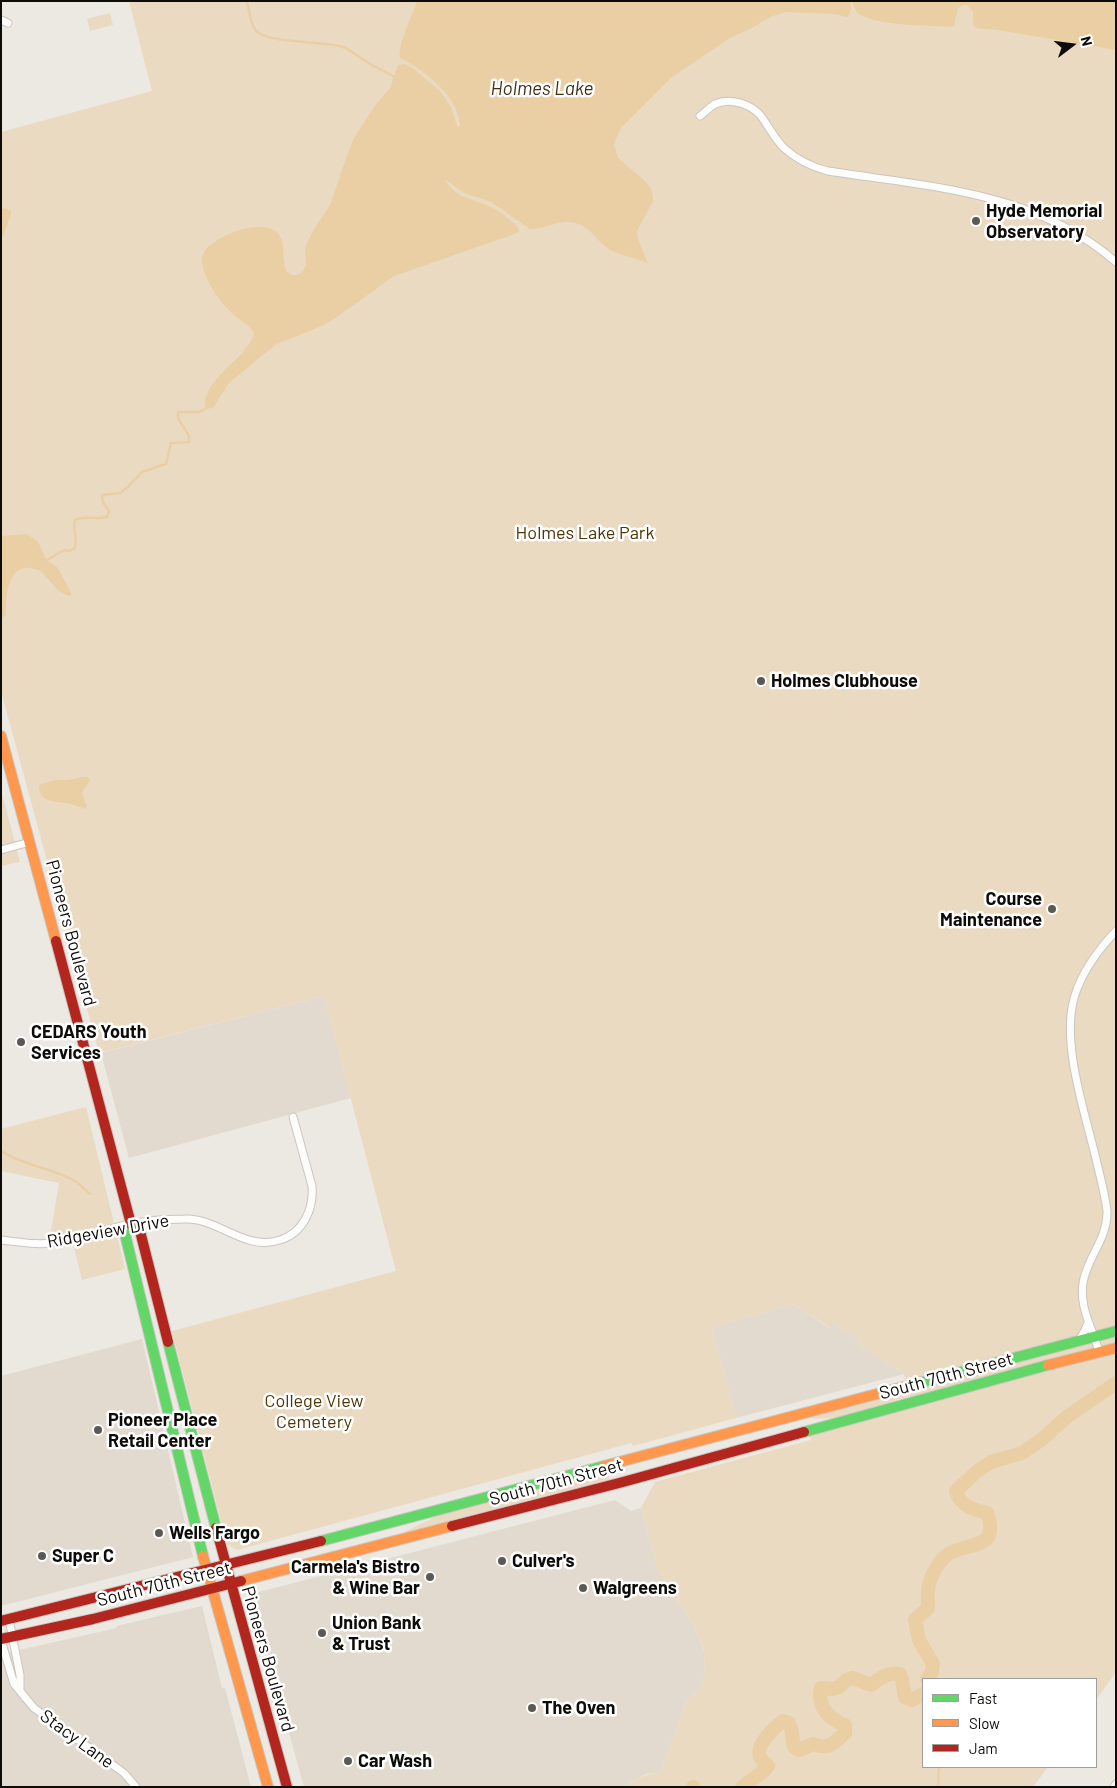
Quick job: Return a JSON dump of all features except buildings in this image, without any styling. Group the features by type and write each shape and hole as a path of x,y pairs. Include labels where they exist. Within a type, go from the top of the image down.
{"main road":[{"name":"Pioneers Boulevard","path":"1,736 131,1224 140,1231 225,1566 286,1787"},
{"name":"Pioneers Boulevard","path":"131,1224 125,1234 211,1589 268,1787"},
{"name":"South 70th Street","path":"5,1620 207,1571 1113,1331"},
{"name":"South 70th Street","path":"1,1639 93,1619 211,1589 628,1480 982,1382 1115,1348"}],"street":[{"path":"700,116 712,106 722,102 735,102 749,106 760,116 783,147 810,165 828,170 1000,200 1038,214 1073,231 1116,262"},
{"path":"1,850 30,842"},
{"path":"1099,1352 1095,1336 1088,1323 1083,1298 1083,1282 1104,1232 1107,1213 1075,1068 1070,1036 1070,1017 1075,995 1084,973 1096,954 1116,931"},
{"name":"Ridgeview Drive","path":"1,1240 33,1243 59,1242 131,1224 184,1218 206,1222 252,1242 272,1242 289,1236 297,1230 306,1218 312,1194 312,1186 293,1117"},
{"path":"1078,1340 1088,1323"},
{"path":"5,1620 13,1636 20,1675 20,1690"},
{"name":"Stacy Lane","path":"1,1639 11,1678 28,1701 39,1712 124,1773 136,1787"}],"shaded area":[{"path":"324,996 351,1098 129,1158 101,1053"},
{"path":"794,1304 829,1328 833,1323 860,1340 858,1344 904,1374 736,1418 712,1327"},
{"path":"142,1339 193,1557 1,1606 1,1376"},
{"path":"615,1500 631,1511 641,1508 658,1570 694,1626 704,1651 705,1674 700,1688 687,1701 660,1773 646,1774 626,1787 304,1787 252,1599 255,1593"},
{"path":"202,1606 222,1688 225,1688 251,1787 1,1787 1,1654 117,1628 116,1626"}],"green space":[{"name":"Holmes Lake Park","path":"129,1 1116,1 1116,1672 1097,1699 1097,1678 922,1678 922,1768 1047,1768 1033,1787 626,1787 642,1777 660,1773 687,1701 700,1688 705,1674 704,1650 694,1626 658,1570 641,1508 655,1482 811,1440 809,1431 911,1402 909,1396 846,1415 821,1419 810,1418 810,1416 908,1390 904,1374 858,1344 860,1340 833,1323 830,1328 794,1304 712,1327 736,1418 633,1446 631,1443 237,1550 227,1544 172,1331 396,1271 324,996 99,1053 1,691 1,132 152,91"},
{"path":"110,13 113,25 90,31 87,19"},
{"path":"1,790 20,862 1,866"},
{"path":"86,1107 125,1269 82,1280 72,1239 49,1243 59,1183 1,1171 1,1129"},
{"path":"590,1474 609,1476 609,1479 406,1532 442,1514"}],"water":[{"name":"Holmes Lake","path":"417,1 850,1 851,7 847,17 835,14 785,12 770,17 730,38 672,77 621,128 614,145 618,158 647,183 652,191 653,201 637,231 638,239 648,264 639,259 614,252 586,228 575,223 563,222 530,229 491,202 464,193 446,180 449,186 460,195 492,207 503,214 517,225 519,231 394,276 324,325 277,344 229,383 213,408 205,409 206,397 210,387 242,353 254,334 249,326 224,305 214,292 206,276 202,261 204,253 211,245 233,232 259,227 269,228 280,236 287,272 292,275 298,275 303,271 306,264 305,247 330,205 354,138 376,104 390,88 398,65 405,64 414,69 441,92 451,107 457,126 460,126 454,104 447,94 419,69 400,58 403,38"},
{"path":"851,1 1116,1 1116,50 976,28 973,25 973,11 967,5 958,8 954,26 948,27 878,21 859,14"},
{"path":"1,208 8,209 11,211 11,214 1,242"},
{"path":"27,534 38,542 47,560 57,567 71,595 68,596 58,590 41,571 31,568 19,570 14,574 8,587 6,614 1,620 1,536"},
{"path":"88,777 90,781 82,793 87,806 86,809 46,799 40,792 39,785 54,780"}],"waterway":[{"path":"247,1 252,24 261,35 282,40 346,48 393,76"},
{"path":"47,560 64,550 74,549 76,542 75,520 107,517 109,511 103,502 102,495 120,493 142,472 166,464 171,443 189,442 188,434 179,420 178,412 199,412 205,409"},
{"path":"1,1151 19,1160 66,1177 90,1194"},
{"path":"1,1154 1,1166"},
{"path":"928,1678 932,1672 933,1664 919,1640 915,1620 928,1608 928,1591 932,1577 938,1564 947,1555 986,1540 989,1534 990,1525 987,1513 964,1504 956,1491 976,1472 991,1462 1022,1453 1041,1440 1068,1416 1116,1383"},
{"path":"742,1787 768,1766 760,1757 760,1747 775,1727 783,1721 789,1723 794,1747 799,1750 813,1744 819,1746 831,1745 845,1733 845,1725 829,1715 822,1706 821,1688 833,1689 839,1687 846,1680 853,1678 871,1685 884,1676 900,1674 905,1697 912,1700 922,1695"},
{"path":"938,1787 939,1768"}],"traffic: fast":[{"path":"131,1224 125,1234 203,1556"},
{"path":"911,1385 1116,1331"},
{"path":"168,1342 216,1528"},
{"path":"804,1432 1048,1365"},
{"path":"321,1541 604,1466"}],"traffic: slow":[{"path":"1,736 56,941"},
{"path":"1048,1365 1116,1348"},
{"path":"604,1466 911,1385"},
{"path":"241,1581 452,1526"},
{"path":"203,1556 268,1787"}],"traffic: jam":[{"path":"56,941 131,1224 140,1231 168,1342"},
{"path":"452,1526 623,1482 804,1432"},
{"path":"216,1528 287,1787"},
{"path":"1,1621 321,1541"},
{"path":"1,1639 93,1619 241,1581"}],"place":[{"name":"Hyde Memorial Observatory","path":"976,221"},
{"name":"Holmes Clubhouse","path":"761,681"},
{"name":"Course Maintenance","path":"1052,909"},
{"name":"CEDARS Youth Services","path":"21,1042"},
{"name":"Pioneer Place Retail Center","path":"98,1430"},
{"name":"Wells Fargo","path":"159,1533"},
{"name":"Super C","path":"42,1556"},
{"name":"Culver's","path":"502,1561"},
{"name":"Carmela's Bistro & Wine Bar","path":"430,1577"},
{"name":"Walgreens","path":"583,1588"},
{"name":"Union Bank & Trust","path":"322,1633"},
{"name":"The Oven","path":"532,1708"},
{"name":"Car Wash","path":"348,1761"}],"park label":[{"name":"College View Cemetery","path":"314,1411"}]}
